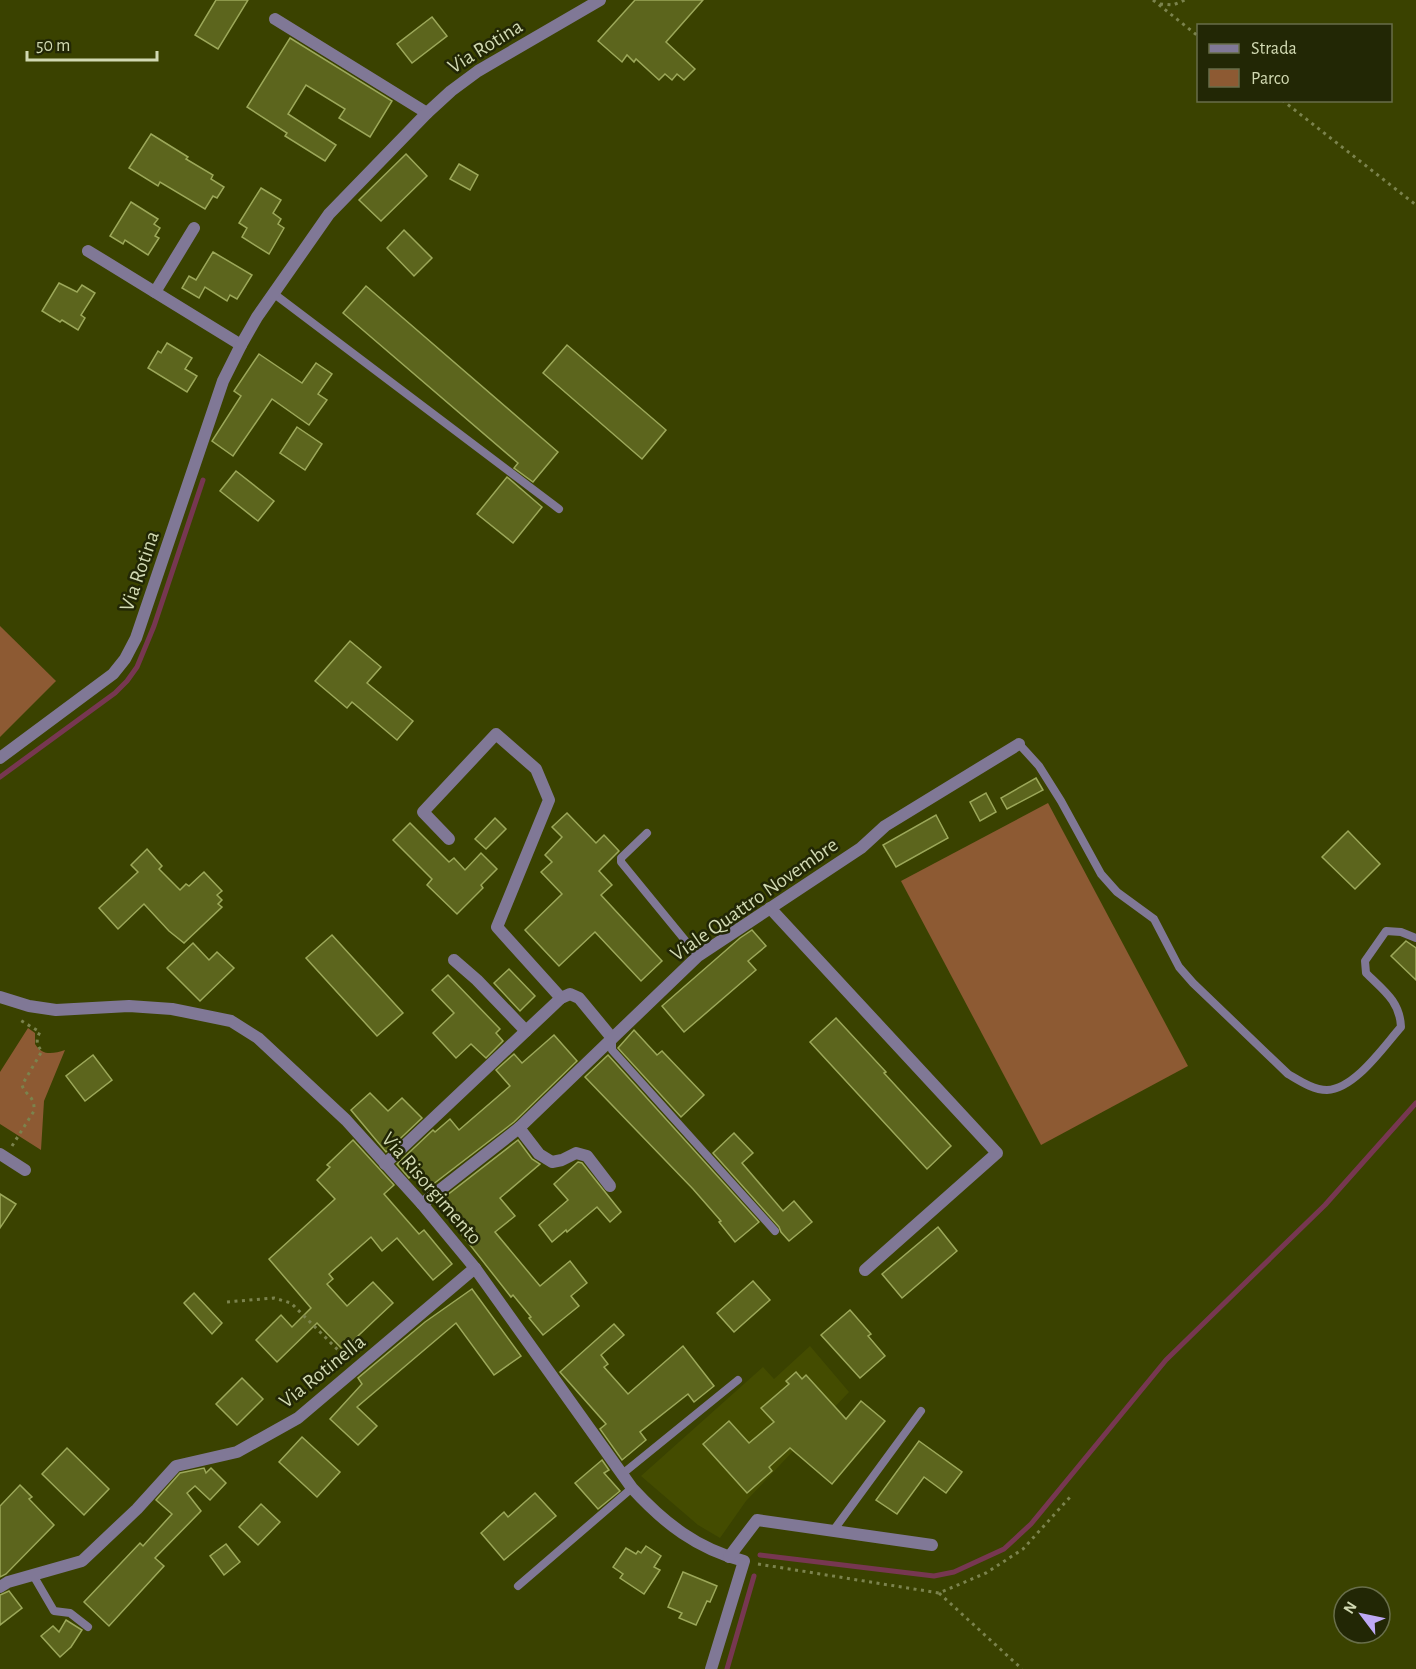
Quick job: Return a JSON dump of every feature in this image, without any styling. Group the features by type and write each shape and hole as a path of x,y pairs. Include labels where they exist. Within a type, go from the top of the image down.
{"street":[{"name":"Via Rotina","path":"0,758 113,674 125,659 136,638 223,381 241,345 273,293 329,214 451,91 478,71 600,0"},
{"path":"275,19 427,113"},
{"path":"155,292 194,228"},
{"path":"88,251 241,345"},
{"path":"449,839 423,812 496,734 536,769 549,800 497,927 561,998"},
{"name":"Viale Quattro Novembre","path":"422,1204 519,1128 698,956 861,848 885,826 1019,744"},
{"path":"770,908 997,1153 866,1270"},
{"path":"454,960 477,980 526,1031"},
{"path":"386,1164 561,998 570,994 579,998 612,1038"},
{"name":"Via Risorgimento","path":"4,999 56,1010 129,1006 172,1009 231,1021 258,1038 346,1120 422,1204 475,1268 621,1475 652,1510 688,1538 729,1557 744,1561"},
{"path":"519,1128 539,1154 552,1162 576,1153 587,1156 610,1186"},
{"path":"2,1156 25,1170"},
{"name":"Via Rotinella","path":"0,1587 82,1561 136,1509 176,1466 237,1452 298,1418 475,1268"},
{"path":"729,1557 757,1520 932,1545"},
{"path":"711,1669 744,1561"}],"lane":[{"path":"273,293 559,509"},
{"path":"1019,744 1028,751 1039,766 1101,874 1117,892 1154,919 1179,967 1288,1074 1307,1086 1328,1090 1347,1084 1370,1063 1401,1027 1401,1013 1392,998 1366,973 1365,961 1386,931 1401,932 1416,938"},
{"path":"647,833 621,858 621,862 698,956"},
{"path":"612,1038 612,1050 775,1231"},
{"path":"621,1475 738,1380"},
{"path":"833,1531 921,1411"},
{"path":"518,1586 632,1488"},
{"path":"33,1575 54,1611 70,1613 88,1627"}],"path":[{"path":"1153,0 1197,35"},
{"path":"1158,4 1173,5 1185,0"},
{"path":"1285,102 1416,205"},
{"path":"2,1156 34,1111 32,1097 22,1084 42,1051 36,1041 40,1032 2,1009 4,999"},
{"path":"227,1302 274,1298 291,1303 356,1369"},
{"path":"744,1561 939,1593 986,1573 1023,1550 1071,1496"},
{"path":"939,1593 1022,1669"}],"shaded area":[{"path":"810,1346 849,1392 746,1501 720,1538 698,1525 641,1476 763,1367 774,1379"}],"green space":[{"path":"0,626 56,681 0,737"},
{"path":"1048,803 1188,1066 1041,1145 901,881"},
{"path":"28,1028 35,1033 35,1044 41,1051 52,1053 65,1050 44,1101 41,1150 0,1124 0,1072"}],"building":[{"path":"216,0 248,0 218,49 195,35"},
{"path":"635,0 703,0 666,42 695,69 684,80 677,74 672,80 665,74 659,80 636,59 634,62 627,55 622,62 598,41"},
{"path":"432,17 447,36 412,63 397,44"},
{"path":"290,38 392,101 370,137 339,118 345,109 306,85 288,114 336,145 325,161 285,136 287,133 247,107"},
{"path":"151,134 213,175 211,179 224,187 217,198 213,196 205,209 160,182 158,186 129,168"},
{"path":"406,154 427,176 381,221 359,200"},
{"path":"459,164 478,175 470,190 450,179"},
{"path":"261,188 281,200 273,213 281,219 278,224 284,228 269,254 242,237 247,228 239,223"},
{"path":"131,202 158,219 154,224 160,228 155,236 159,238 148,255 125,240 123,244 110,236"},
{"path":"404,230 432,258 414,276 387,248"},
{"path":"213,252 252,275 237,299 230,295 227,301 205,287 199,298 182,288 189,276 196,280"},
{"path":"59,283 77,292 82,285 95,293 81,315 85,318 78,330 42,311"},
{"path":"366,286 558,452 533,482 514,468 518,463 343,313"},
{"path":"167,343 192,358 185,369 197,376 187,392 148,368 158,351 161,353"},
{"path":"567,345 666,430 642,459 543,373"},
{"path":"259,354 302,383 316,363 332,374 318,394 327,400 309,425 272,399 233,456 212,441 241,396 234,391"},
{"path":"297,427 322,444 305,470 280,453"},
{"path":"236,471 274,501 258,521 220,491"},
{"path":"507,477 542,507 513,543 477,514"},
{"path":"350,641 381,667 367,683 413,721 397,740 352,702 347,708 315,681"},
{"path":"1036,778 1043,790 1007,809 1001,798"},
{"path":"986,793 996,812 980,821 970,802"},
{"path":"567,813 596,843 604,835 619,851 599,871 612,885 601,895 662,961 641,981 595,932 559,966 525,930 562,894 541,872 552,862 545,855 562,837 552,827"},
{"path":"936,815 948,838 896,867 883,845"},
{"path":"495,818 506,829 486,849 475,839"},
{"path":"410,823 449,862 454,858 465,870 481,853 497,869 481,885 483,888 457,914 427,885 432,879 393,840"},
{"path":"1348,831 1380,864 1355,889 1322,857"},
{"path":"147,849 162,866 159,869 180,890 186,884 189,886 204,872 222,891 217,895 222,900 218,904 222,907 184,943 169,931 144,904 118,929 99,908 138,872 131,865"},
{"path":"752,930 766,946 748,961 756,970 684,1032 662,1006"},
{"path":"332,935 403,1013 377,1036 306,958"},
{"path":"1406,941 1416,948 1416,980 1391,956"},
{"path":"193,943 209,960 217,952 234,968 200,1001 167,968"},
{"path":"509,969 535,996 520,1011 494,983"},
{"path":"448,975 500,1029 496,1033 503,1041 486,1058 471,1044 456,1058 433,1033 454,1013 432,990"},
{"path":"836,1018 951,1146 927,1169 810,1042"},
{"path":"634,1030 657,1055 662,1051 704,1095 681,1117 618,1048"},
{"path":"554,1035 577,1061 514,1122 432,1185 419,1170 409,1178 397,1164 433,1130 435,1132 450,1119 459,1130 510,1086 496,1070 514,1054 522,1063"},
{"path":"93,1055 112,1080 85,1101 66,1076"},
{"path":"608,1055 759,1222 735,1242 719,1222 721,1221 693,1189 585,1077"},
{"path":"370,1093 388,1111 402,1098 422,1118 386,1152 351,1110"},
{"path":"734,1133 753,1153 742,1163 783,1211 794,1201 812,1222 789,1241 713,1153"},
{"path":"353,1140 394,1185 384,1194 419,1234 424,1230 452,1264 433,1280 397,1238 382,1251 371,1237 329,1274 333,1279 327,1284 347,1306 373,1282 393,1303 343,1350 317,1323 277,1362 256,1340 281,1315 292,1327 311,1308 269,1259 335,1199 317,1180 330,1167 327,1165"},
{"path":"518,1140 532,1159 540,1164 500,1198 515,1216 495,1232 540,1286 570,1261 587,1283 571,1296 579,1306 543,1335 529,1318 531,1317 513,1295 511,1297 437,1203"},
{"path":"578,1162 582,1163 621,1212 610,1222 597,1207 552,1242 539,1225 568,1200 554,1184"},
{"path":"0,1194 16,1204 0,1228"},
{"path":"938,1227 957,1251 902,1298 882,1274"},
{"path":"753,1281 770,1300 734,1332 717,1313"},
{"path":"472,1289 521,1356 494,1375 456,1323 357,1407 377,1426 358,1445 330,1419 362,1384 358,1378 425,1322"},
{"path":"194,1293 222,1323 212,1334 184,1303"},
{"path":"850,1310 871,1334 868,1336 885,1356 860,1378 821,1335"},
{"path":"614,1324 624,1335 601,1355 608,1364 604,1367 628,1394 683,1346 714,1386 694,1402 688,1394 640,1432 646,1440 622,1460 600,1429 606,1424 560,1372"},
{"path":"796,1372 802,1379 806,1375 846,1419 861,1401 885,1421 832,1484 790,1448 769,1467 772,1471 747,1493 703,1444 729,1421 749,1443 774,1422 761,1408 789,1384 786,1381"},
{"path":"242,1378 263,1399 237,1425 216,1404"},
{"path":"302,1437 340,1472 317,1497 279,1462"},
{"path":"919,1441 962,1472 946,1493 924,1477 897,1514 876,1500"},
{"path":"67,1448 109,1489 84,1515 42,1474"},
{"path":"602,1460 609,1470 604,1473 620,1491 598,1509 575,1483"},
{"path":"204,1468 206,1473 211,1468 226,1483 210,1500 195,1486 187,1493 201,1511 155,1558 164,1566 109,1626 84,1602 140,1543 143,1546 172,1514 156,1500 180,1473"},
{"path":"20,1485 32,1497 29,1499 54,1525 6,1574 0,1577 0,1506"},
{"path":"535,1493 556,1516 504,1560 481,1533 504,1512 508,1517"},
{"path":"261,1504 280,1522 258,1545 239,1527"},
{"path":"226,1544 240,1562 224,1575 210,1556"},
{"path":"646,1546 661,1556 654,1567 660,1570 644,1594 620,1578 623,1574 613,1567 626,1548 636,1554 638,1551 641,1553"},
{"path":"683,1572 717,1586 696,1625 679,1618 682,1613 668,1607"},
{"path":"9,1591 22,1608 0,1625 0,1595"},
{"path":"66,1620 82,1630 71,1647 60,1657 41,1636 53,1626 59,1632"}],"waterway":[{"path":"0,777 115,693 137,667 154,626 203,480"},
{"path":"760,1555 934,1576 954,1572 1004,1549 1031,1524 1166,1360 1325,1205 1416,1103"},
{"path":"727,1669 754,1576"}]}
